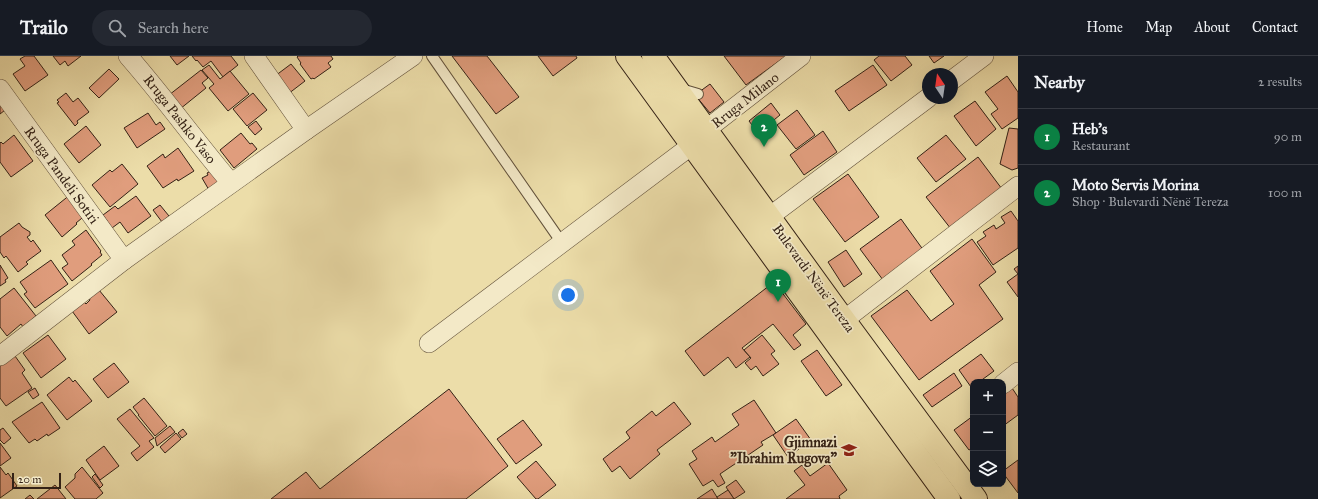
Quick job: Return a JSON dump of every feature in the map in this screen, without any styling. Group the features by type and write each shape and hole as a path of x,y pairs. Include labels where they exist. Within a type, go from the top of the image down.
{"main road":[{"name":"Bulevardi Nënë Tereza","path":"627,56 707,127 949,499"},
{"name":"Bulevardi Nënë Tereza","path":"653,56 707,127 769,217 976,499"}],"street":[{"name":"Rruga Pashko Vaso","path":"128,56 150,81 204,152 231,183"},
{"path":"254,56 306,130"},
{"path":"0,356 124,260 306,130 413,56"},
{"name":"Rruga Milano","path":"430,343 562,243 707,127 801,56"},
{"path":"958,76 984,56"},
{"name":"Rruga Pandeli Sotiri","path":"0,89 124,260"},
{"path":"769,217 922,102"},
{"path":"844,320 1018,186"},
{"path":"1006,382 1018,372"}],"lane":[{"path":"432,56 562,243"},
{"path":"676,87 698,94"}],"building":[{"path":"25,56 34,56 48,75 25,91 13,74 25,66 20,59"},
{"path":"53,56 81,56 68,66 65,61 60,65"},
{"path":"170,56 189,56 177,65"},
{"path":"192,56 231,56 238,65 223,77 211,61 203,67"},
{"path":"331,56 333,59 328,63 331,67 314,79 311,79 300,64 301,63 297,57"},
{"path":"452,56 487,56 519,97 496,114"},
{"path":"538,56 576,56 577,58 553,76"},
{"path":"724,56 786,56 746,85"},
{"path":"879,56 905,56 912,65 891,81 874,60"},
{"path":"929,56 944,56 934,63"},
{"path":"291,64 305,81 288,94 275,76"},
{"path":"209,65 220,79 230,71 249,94 228,111 209,88 214,84 202,70"},
{"path":"873,65 887,85 849,111 835,91"},
{"path":"109,69 119,79 99,98 89,88"},
{"path":"201,70 208,78 202,83 206,88 180,109 169,95"},
{"path":"1007,76 1018,92 1018,118 1002,129 991,114 998,109 985,92"},
{"path":"710,84 724,102 710,113 695,95"},
{"path":"66,93 73,102 78,98 89,112 77,121 78,123 75,126 57,103 59,102 57,100"},
{"path":"253,93 267,110 247,126 233,109"},
{"path":"0,95 9,107 0,114"},
{"path":"975,101 996,129 976,146 954,116"},
{"path":"771,103 780,115 758,133 749,121"},
{"path":"797,110 815,135 796,149 777,125"},
{"path":"148,113 156,125 160,122 165,129 137,148 124,128"},
{"path":"256,121 262,129 255,135 248,127"},
{"path":"86,126 101,145 79,163 64,144"},
{"path":"1009,128 1018,129 1018,168 1012,170 1000,164"},
{"path":"823,131 837,152 804,175 790,155"},
{"path":"241,133 250,144 252,143 257,149 234,168 220,150"},
{"path":"14,135 33,161 11,177 0,162 0,143 1,142 3,144"},
{"path":"946,135 966,159 936,182 917,158"},
{"path":"178,148 194,171 163,188 147,166 163,154 165,158"},
{"path":"978,157 1002,189 951,229 926,197"},
{"path":"122,164 138,184 110,207 92,185 110,170 112,172"},
{"path":"211,171 219,183 209,190 202,178 208,175 207,173"},
{"path":"848,174 879,217 845,242 813,199"},
{"path":"71,194 87,214 62,237 45,215"},
{"path":"136,196 151,216 128,233 120,222 112,228 103,215 115,206 118,209"},
{"path":"160,205 169,216 162,222 153,210"},
{"path":"1011,211 1018,221 1018,248 993,265 977,242 986,236 983,232 994,225 996,229 1005,223 1001,217"},
{"path":"901,219 924,251 883,280 860,249"},
{"path":"19,223 30,232 30,235 27,237 31,242 33,240 41,251 26,262 28,264 18,272 6,256 4,258 0,252 0,237"},
{"path":"86,230 101,251 100,252 102,255 72,281 62,268 68,264 62,255 75,245 72,241"},
{"path":"972,239 996,272 979,285 1003,319 919,380 871,316 907,290 931,321 954,304 930,271"},
{"path":"846,250 862,274 844,287 828,262"},
{"path":"51,260 68,284 35,308 24,294 27,292 20,282"},
{"path":"0,265 8,278 5,280 6,282 0,286"},
{"path":"1018,266 1018,274 1014,269"},
{"path":"1018,274 1018,297 1007,282"},
{"path":"774,282 806,324 793,335 801,345 794,350 773,324 742,348 750,357 736,368 728,357 704,376 685,351"},
{"path":"14,288 36,316 23,327 21,324 7,336 0,327 0,299"},
{"path":"99,290 117,312 89,334 72,311 84,302 86,304 90,300 89,298"},
{"path":"48,335 66,359 41,378 23,353"},
{"path":"762,335 775,351 771,354 779,364 763,376 756,366 751,370 745,363 751,358 744,350"},
{"path":"817,350 842,385 826,396 801,361"},
{"path":"981,354 994,371 983,379 970,379 970,386 959,370"},
{"path":"15,356 25,370 22,373 32,388 6,406 0,398 0,366"},
{"path":"114,363 129,382 108,398 93,379"},
{"path":"954,373 962,386 932,407 923,395"},
{"path":"69,377 73,382 75,380 92,401 67,420 47,395"},
{"path":"35,388 39,395 33,399 28,392"},
{"path":"1012,388 1018,397 1018,415 1006,424 1006,415 1006,393"},
{"path":"449,389 508,466 466,499 271,499 306,472 320,489"},
{"path":"144,398 167,426 155,436 133,407"},
{"path":"754,400 776,433 761,442 763,445 720,474 725,483 718,487 713,480 703,486 689,464 697,459 692,451 712,437 715,442 739,425 732,414"},
{"path":"42,402 60,428 48,436 47,434 37,441 35,439 29,443 12,422"},
{"path":"674,402 691,424 657,450 660,454 630,479 620,466 612,472 603,459 630,438 626,432 652,411 656,416"},
{"path":"130,409 154,438 149,441 154,447 137,461 131,453 140,446 117,419"},
{"path":"970,418 970,450 969,450 954,430"},
{"path":"796,419 811,440 788,457 773,435"},
{"path":"523,420 542,445 516,464 497,439"},
{"path":"170,426 175,432 157,446 155,438"},
{"path":"3,428 11,438 4,444 0,440 0,430"},
{"path":"183,429 187,434 182,438 178,433"},
{"path":"176,433 181,439 165,453 160,447"},
{"path":"0,443 11,458 0,466"},
{"path":"104,446 119,466 100,480 86,460"},
{"path":"1018,460 1018,493 1006,477 1006,469"},
{"path":"536,461 556,485 538,499 536,499 517,477"},
{"name":"Gjimnazi \"Ibrahim Rugova\"","path":"828,463 847,490 839,496 840,499 786,499 805,485 794,471 802,465 810,476"},
{"path":"0,467 6,475 8,473 17,486 0,498"},
{"path":"82,467 103,493 96,499 75,499 65,487 75,478 75,474"},
{"path":"95,474 103,485 100,488 92,477"},
{"path":"736,480 745,492 734,499 726,487"},
{"path":"55,485 66,499 37,499"},
{"path":"712,489 718,499 697,499"},
{"path":"728,490 734,499 718,499 717,497"},
{"path":"30,495 34,499 25,499"}],"place":[{"name":"Moto Servis Morina","path":"764,147"},
{"name":"Heb's","path":"778,302"},
{"name":"Gjimnazi \"Ibrahim Rugova\"","path":"849,450"}]}
